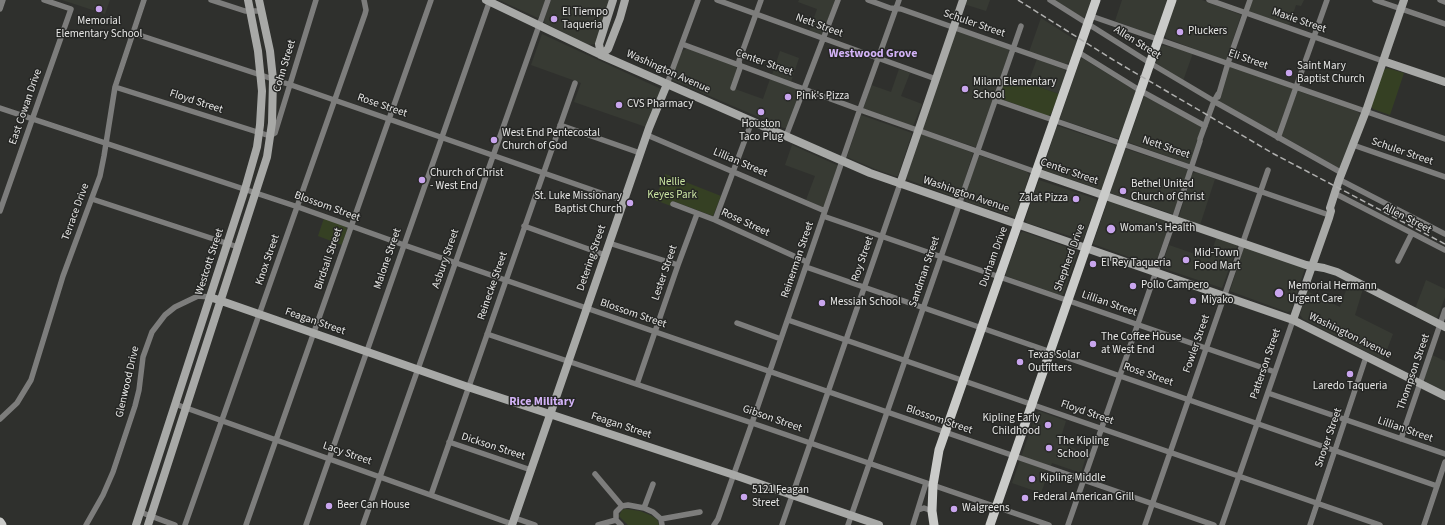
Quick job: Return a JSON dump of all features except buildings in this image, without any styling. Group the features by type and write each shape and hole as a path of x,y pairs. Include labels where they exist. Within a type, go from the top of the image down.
{"main road":[{"name":"Westcott Street","path":"136,525 253,165 259,133 262,91 258,51 248,0"},
{"name":"Westcott Street","path":"148,525 267,157 273,110 273,79 270,51 260,0"},
{"name":"Washington Avenue","path":"489,0 601,55 870,173 1293,320 1445,396"},
{"path":"601,55 599,44 613,0"},
{"path":"601,55 608,48 620,18 625,0"},
{"name":"Roy Street","path":"900,184 963,0"},
{"name":"Durham Drive","path":"934,525 930,484 939,450 1096,0"},
{"name":"Shepherd Drive","path":"990,525 1172,0"},
{"name":"Patterson Street","path":"1293,320 1330,213 1338,195 1345,164 1366,111 1404,0"},
{"path":"1383,60 1445,82"},
{"name":"Detering Street","path":"513,522 640,153 660,97 667,84"},
{"name":"Center Street","path":"1036,172 1306,265 1312,265 1337,272 1443,326"},
{"name":"Patterson Street","path":"1330,213 1330,208 1342,177"},
{"name":"Feagan Street","path":"210,297 314,332 418,370 879,525"}],"street":[{"path":"0,9 3,0"},
{"name":"East Cowan Drive","path":"0,211 71,9 44,0"},
{"name":"Terrace Drive","path":"0,419 17,403 31,380 61,283 92,199 102,167 115,87 144,0"},
{"path":"211,0 243,10 262,11"},
{"name":"Cohn Street","path":"270,136 275,133 316,0"},
{"name":"Knox Street","path":"185,525 365,14 366,10 364,0"},
{"name":"Birdsall Street","path":"246,525 431,0"},
{"name":"Malone Street","path":"306,525 489,0"},
{"name":"Asbury Street","path":"363,525 548,0"},
{"name":"Detering Street","path":"667,84 698,0"},
{"name":"Nett Street","path":"717,0 936,80"},
{"path":"733,88 740,68 739,61 761,0"},
{"path":"786,136 822,38 838,0"},
{"name":"Schuler Street","path":"868,0 896,9 901,9 1072,69"},
{"name":"Reinerman Street","path":"714,525 718,519 734,475 899,0"},
{"name":"Allen Street","path":"1050,0 1089,20 1150,63 1215,102 1342,177 1445,234"},
{"name":"Maxie Street","path":"1209,0 1383,60"},
{"path":"1068,525 1192,168 1200,139 1218,94 1250,0"},
{"path":"1278,138 1327,0"},
{"path":"1375,0 1445,24"},
{"path":"1440,0 1445,2"},
{"name":"Eli Street","path":"1089,20 1159,39 1445,139"},
{"name":"Sandman Street","path":"848,525 1021,26"},
{"name":"Rose Street","path":"133,33 291,85 624,201"},
{"name":"Center Street","path":"682,44 919,131 1036,172"},
{"path":"1078,52 1141,91 1205,126"},
{"name":"Reinecke Street","path":"431,495 575,83"},
{"name":"Floyd Street","path":"115,87 270,136"},
{"name":"Nett Street","path":"995,100 1260,191 1330,213"},
{"path":"1200,141 1203,140 1215,102"},
{"name":"Blossom Street","path":"0,108 246,189 455,263 1214,525"},
{"path":"715,220 752,121"},
{"path":"560,125 640,153"},
{"name":"Lillian Street","path":"647,135 733,171 824,213 882,236 1275,372"},
{"name":"Schuler Street","path":"1353,145 1445,177"},
{"name":"Fowler Street","path":"1144,525 1268,170"},
{"name":"Roy Street","path":"782,525 900,184"},
{"name":"Allen Street","path":"1338,195 1445,250"},
{"path":"92,199 238,247"},
{"name":"Rose Street","path":"673,204 715,220 807,265 864,288 1437,486"},
{"name":"Lester Street","path":"637,384 697,214"},
{"path":"524,226 605,255"},
{"path":"1398,261 1412,233"},
{"path":"609,243 678,265"},
{"name":"Glenwood Drive","path":"86,525 103,495 113,472 135,406 144,357 152,332 164,315 175,307 198,296 210,297"},
{"name":"Thompson Street","path":"1401,440 1420,383 1443,326 1445,310"},
{"name":"Floyd Street","path":"788,320 1380,525"},
{"name":"Patterson Street","path":"1222,525 1293,320"},
{"path":"737,323 781,339"},
{"name":"Gibson Street","path":"487,334 1049,525"},
{"name":"Snover Street","path":"1310,525 1366,357"},
{"name":"Lillian Street","path":"1268,393 1445,454"},
{"name":"Lacy Street","path":"175,404 431,495 513,522 535,525"},
{"name":"Dickson Street","path":"449,442 531,470"},
{"path":"1424,525 1445,462"},
{"path":"595,474 622,506"},
{"path":"644,508 652,484"},
{"path":"913,525 918,507 930,484"},
{"path":"621,525 616,520 616,512 622,506 634,505 644,508 653,512 662,522 700,512"},
{"path":"918,510 924,508 932,511"},
{"path":"140,512 175,525"},
{"path":"598,525 616,520"}],"shaded area":[{"name":"Memorial Elementary School","path":"62,0 110,0 105,14"},
{"path":"499,0 546,0 538,18"},
{"path":"551,0 611,0 595,44 588,45 545,23 544,20"},
{"path":"799,0 835,0 821,35 809,32 817,9 798,2"},
{"path":"965,0 990,0 986,11 964,4"},
{"path":"1053,0 1091,0 1086,15 1083,18"},
{"path":"1122,0 1168,0 1155,34 1153,35 1115,21"},
{"path":"1176,0 1202,0 1241,15 1226,61 1166,38 1165,34"},
{"path":"1252,0 1304,0 1301,6 1296,5 1289,26 1250,12 1249,10"},
{"path":"1041,18 1077,41 1070,61 1067,64 1029,52"},
{"name":"Milam Elementary School","path":"956,31 1008,49 1009,52 977,146 975,147 922,129"},
{"path":"542,34 661,89 646,127 574,102 581,83 531,65"},
{"path":"1162,45 1193,53 1183,81 1156,63"},
{"path":"686,49 690,49 735,66 738,70 735,89 763,99 770,79 800,90 801,91 787,128 670,79 681,52"},
{"path":"780,51 799,58 791,82 772,75"},
{"path":"1082,58 1136,91 1120,138 1062,120 1060,118"},
{"path":"1037,59 1065,70 1066,74 1059,94 1028,83"},
{"path":"1231,66 1290,86 1293,89 1277,132 1275,133 1220,102 1219,98 1229,67"},
{"path":"899,69 910,73 901,96 922,104 913,126 864,109 871,85 891,92"},
{"path":"1298,91 1359,113 1360,116 1340,167 1338,168 1282,136 1281,133"},
{"path":"1144,96 1202,127 1191,163 1189,164 1128,142"},
{"path":"861,115 912,133 898,176 875,169 847,157"},
{"path":"1058,126 1117,146 1102,190 1043,170 1056,128"},
{"path":"922,134 973,153 960,195 957,198 906,179 920,135"},
{"path":"792,145 839,166 824,208 806,200 815,176 785,165"},
{"path":"1126,149 1187,169 1188,171 1173,214 1110,193 1124,150"},
{"path":"978,155 1027,172 1029,175 1017,215 1015,217 967,202 964,198"},
{"path":"1196,172 1215,179 1200,225 1180,219 1179,217 1192,174"},
{"path":"1039,180 1096,199 1097,202 1083,240 1027,223 1025,220"},
{"path":"1108,200 1169,221 1170,224 1155,264 1151,265 1093,244"},
{"path":"1022,232 1078,251 1063,295 1006,276 1006,272"},
{"path":"1217,236 1237,245 1222,288 1162,268 1169,245 1209,259"},
{"path":"1244,247 1305,268 1291,311 1287,312 1230,291"},
{"path":"1426,280 1445,289 1445,297 1436,319 1415,309"},
{"path":"1349,282 1363,289 1355,315 1393,334 1383,360 1303,319 1300,315 1307,291 1340,307"},
{"path":"1432,355 1445,361 1445,392 1426,382 1424,379"},
{"name":"The Kipling School","path":"1039,411 1066,421 1059,443 1087,453 1081,473 1052,463 1041,493 1012,483 1036,414"}],"green space":[{"path":"1387,68 1404,73 1390,115 1373,109 1371,106 1384,70"},
{"path":"1005,75 1059,94 1051,114 1048,116 999,98"},
{"name":"Nellie Keyes Park","path":"665,174 721,196 713,216 673,201 671,206 655,200"},
{"path":"324,218 346,227 347,230 342,245 318,236"},
{"path":"626,509 640,511 650,515 657,519 659,525 628,525 619,516 622,510"}],"railway":[{"path":"1018,0 1115,61 1274,154 1445,244"}],"place":[{"name":"Memorial Elementary School","path":"99,9"},
{"name":"El Tiempo Taqueria","path":"554,19"},
{"name":"Pluckers","path":"1180,32"},
{"name":"Saint Mary Baptist Church","path":"1289,73"},
{"name":"Milam Elementary School","path":"965,89"},
{"name":"Pink's Pizza","path":"788,97"},
{"name":"CVS Pharmacy","path":"619,105"},
{"name":"Houston Taco Plug","path":"761,112"},
{"name":"West End Pentecostal Church of God","path":"494,140"},
{"name":"Church of Christ - West End","path":"422,180"},
{"name":"Bethel United Church of Christ","path":"1123,191"},
{"name":"Zalat Pizza","path":"1076,199"},
{"name":"St. Luke Missionary Baptist Church","path":"630,203"},
{"name":"Woman's Health","path":"1111,229"},
{"name":"Mid-Town Food Mart","path":"1186,260"},
{"name":"El Rey Taqueria","path":"1093,264"},
{"name":"Pollo Campero","path":"1133,286"},
{"name":"Memorial Hermann Urgent Care","path":"1279,293"},
{"name":"Miyako","path":"1193,301"},
{"name":"Messiah School","path":"822,303"},
{"name":"The Coffee House at West End","path":"1093,344"},
{"name":"Texas Solar Outfitters","path":"1020,362"},
{"name":"Laredo Taqueria","path":"1350,374"},
{"name":"Kipling Early Childhood","path":"1048,425"},
{"name":"The Kipling School","path":"1049,448"},
{"name":"Kipling Middle","path":"1032,479"},
{"name":"5121 Feagan Street","path":"744,497"},
{"name":"Federal American Grill","path":"1025,498"},
{"name":"Beer Can House","path":"329,506"},
{"name":"Walgreens","path":"954,509"}],"district":[{"name":"Westwood Grove","path":"873,54"},
{"name":"Rice Military","path":"542,402"}]}
